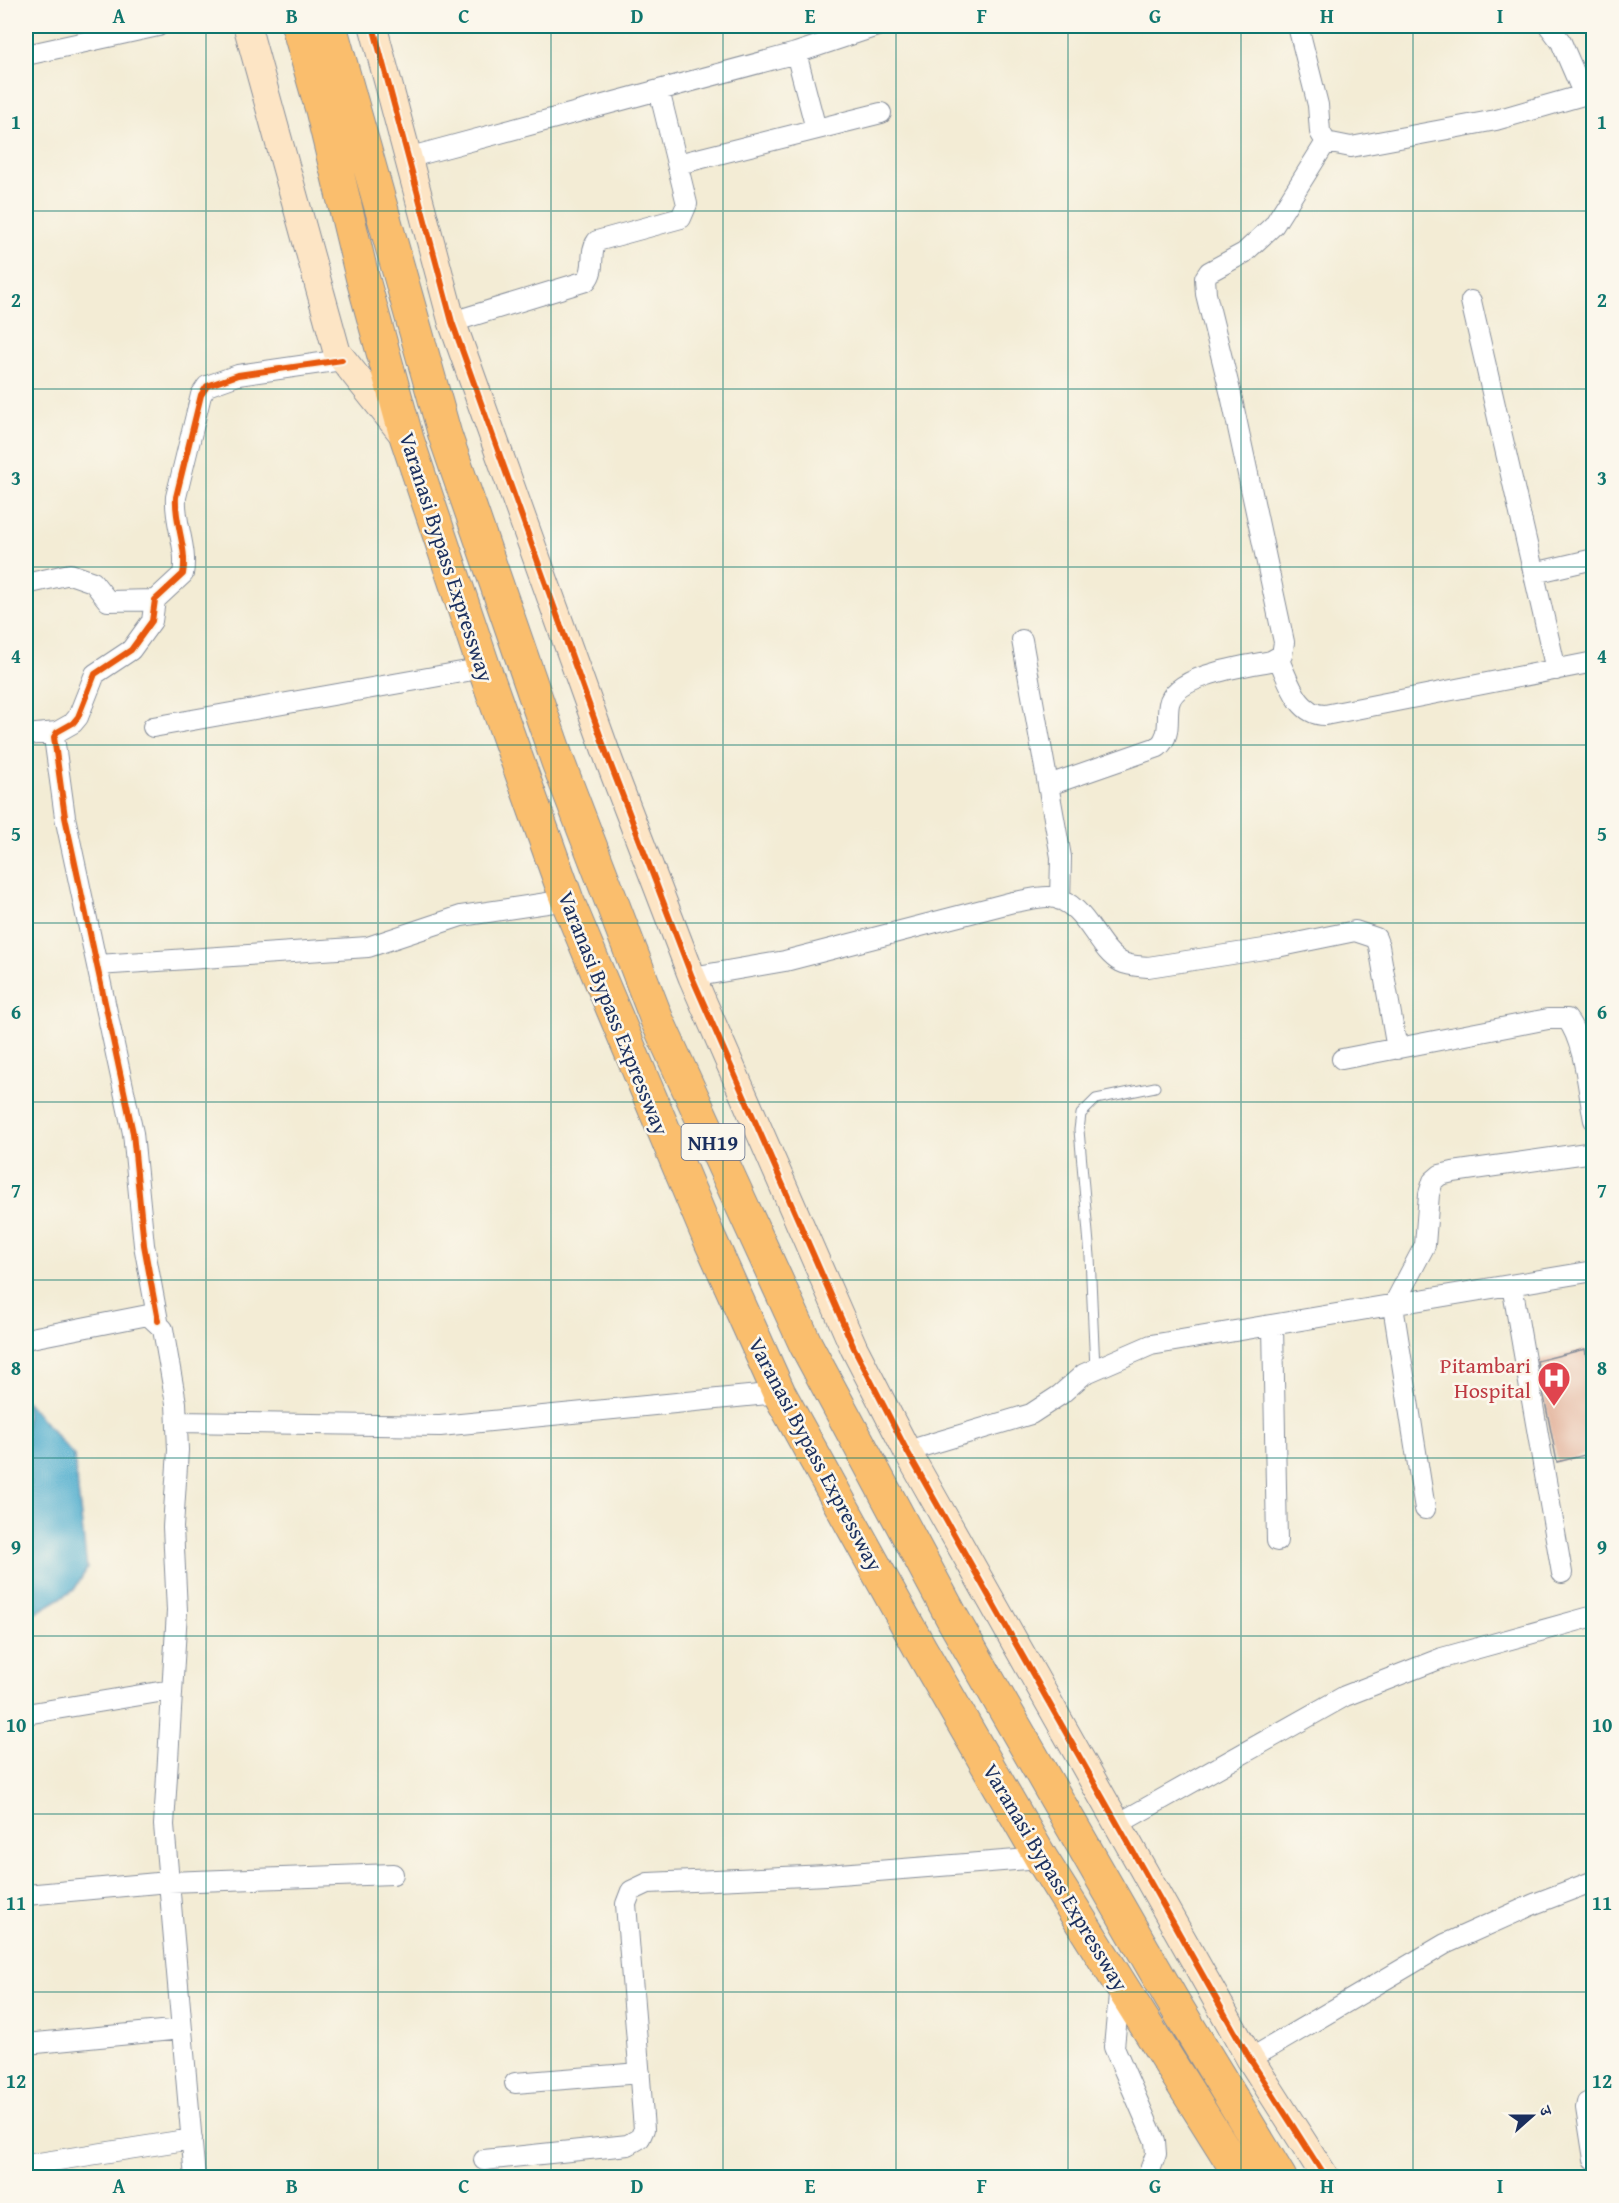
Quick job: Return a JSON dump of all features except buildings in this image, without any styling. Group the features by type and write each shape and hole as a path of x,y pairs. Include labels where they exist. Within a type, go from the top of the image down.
{"highway":[{"name":"Varanasi Bypass Expressway","path":"298,26 322,110 362,276 407,439 484,668 567,900 627,1048 779,1393 920,1648 1041,1858 1242,2178"},
{"name":"Varanasi Bypass Expressway","path":"330,26 445,435 558,762 657,1020 806,1345 954,1621 1171,1998 1280,2178"}],"street":[{"path":"26,55 158,26"},
{"path":"247,26 337,352 407,439"},
{"path":"373,26 452,322 610,763 692,977 854,1348 907,1451 1250,2059 1326,2178"},
{"path":"407,158 796,53 877,26"},
{"path":"1298,26 1318,105 1320,132 1326,142 1351,147 1496,120 1588,94 1562,42 1550,26"},
{"path":"796,53 816,129"},
{"path":"452,322 586,281 591,275 592,248 597,241 681,218 687,204 659,90"},
{"path":"678,164 881,113"},
{"path":"1049,785 1158,747 1167,736 1171,697 1185,684 1282,655 1284,642 1231,395 1206,294 1205,278 1209,272 1244,253 1274,225 1326,142"},
{"path":"1471,301 1556,670"},
{"path":"26,735 57,732 73,723 78,717 95,674 131,650 147,630 155,600 183,574 183,552 174,514 176,497 201,395 207,386 238,375 342,360"},
{"path":"1534,573 1593,559"},
{"path":"26,584 70,574 93,582 108,601 155,600"},
{"path":"1022,640 1061,857 1060,900"},
{"path":"1278,658 1299,701 1313,715 1325,715 1593,662"},
{"path":"153,727 484,668"},
{"path":"57,732 54,737 65,817 134,1133 144,1245 158,1321"},
{"path":"692,977 784,961 1013,902 1048,897 1060,900 1088,923 1119,961 1134,966 1148,967 1253,951 1355,931 1371,935 1376,938 1379,946 1397,1049"},
{"path":"98,965 368,948 461,916 567,900"},
{"path":"1342,1059 1548,1019 1567,1019 1574,1028 1578,1041 1593,1120"},
{"path":"1425,1509 1393,1306 1425,1245 1429,1194 1433,1181 1440,1175 1593,1152"},
{"path":"907,1451 1031,1414 1060,1395 1084,1374 1151,1345 1593,1271"},
{"path":"1512,1285 1562,1573"},
{"path":"26,1339 148,1315 158,1321 164,1329 177,1422 178,1468 173,1527 177,1611 164,1825 195,2178"},
{"path":"1273,1326 1278,1541"},
{"path":"177,1422 440,1426 779,1393"},
{"path":"1118,1824 1345,1696 1442,1658 1593,1616"},
{"path":"26,1714 171,1690"},
{"path":"484,2160 628,2145 640,2138 644,2129 626,1904 631,1891 648,1883 827,1875 1041,1858"},
{"path":"26,1895 168,1882 393,1874"},
{"path":"1250,2059 1445,1944 1534,1904 1593,1881"},
{"path":"1120,1982 1114,2048 1155,2141 1156,2154 1147,2178"},
{"path":"26,2044 182,2029"},
{"path":"515,2083 640,2073"},
{"path":"1593,2100 1587,2103 1586,2108 1593,2159"},
{"path":"26,2165 192,2139"}],"lane":[{"path":"1095,1369 1090,1256 1079,1131 1081,1114 1086,1105 1096,1098 1155,1087"}],"water":[{"path":"26,1401 74,1456 87,1569 74,1590 26,1619"}],"cycle path":[{"path":"373,26 452,322 610,763 692,977 854,1348 907,1451 1250,2059 1326,2178"},
{"path":"158,1321 144,1245 133,1133 65,817 54,737 57,732 73,723 78,717 95,674 131,650 152,621 155,600 183,574 184,555 176,497 201,395 207,386 238,375 342,360"}],"place":[{"name":"Pitambari Hospital","path":"1554,1407"}]}
